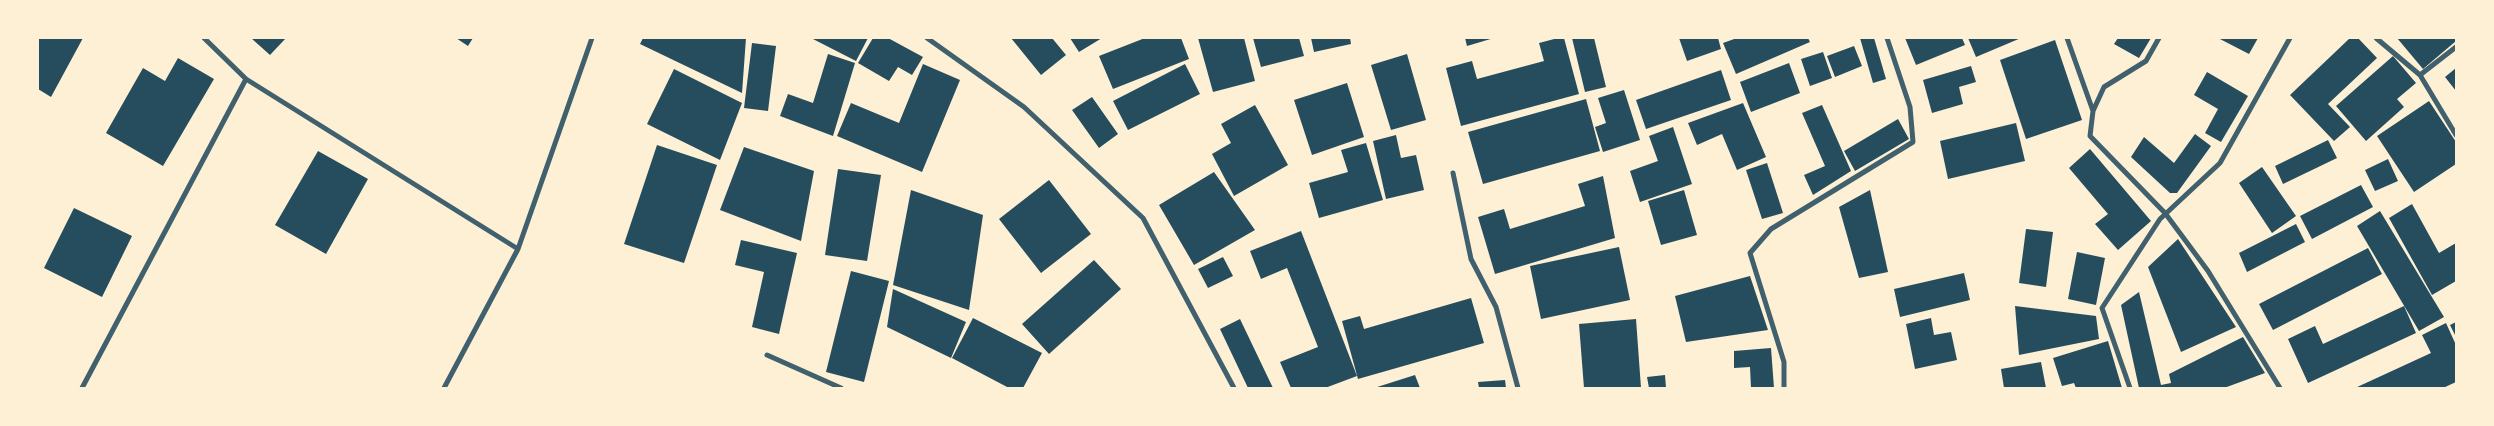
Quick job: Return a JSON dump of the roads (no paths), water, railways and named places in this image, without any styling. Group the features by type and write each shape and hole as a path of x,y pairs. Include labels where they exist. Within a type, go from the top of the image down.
{"street":[{"path":"204,38 246,78 518,249"},
{"path":"444,388 518,249 592,38"},
{"path":"927,38 1024,108 1143,218 1234,388"},
{"path":"1784,388 1784,362 1750,253 1771,229 1914,142 1910,107 1888,38"},
{"path":"2067,38 2093,111"},
{"path":"2160,38 2146,61 2104,86 2093,111 2090,136 2165,213 2208,271 2280,388"},
{"path":"2130,388 2102,308 2165,213 2220,163 2290,38"},
{"path":"2376,38 2420,75 2456,135"},
{"path":"2420,75 2456,47"},
{"path":"82,388 246,78"},
{"path":"1453,173 1471,259 1496,307 1518,388"},
{"path":"767,355 840,388"}]}
